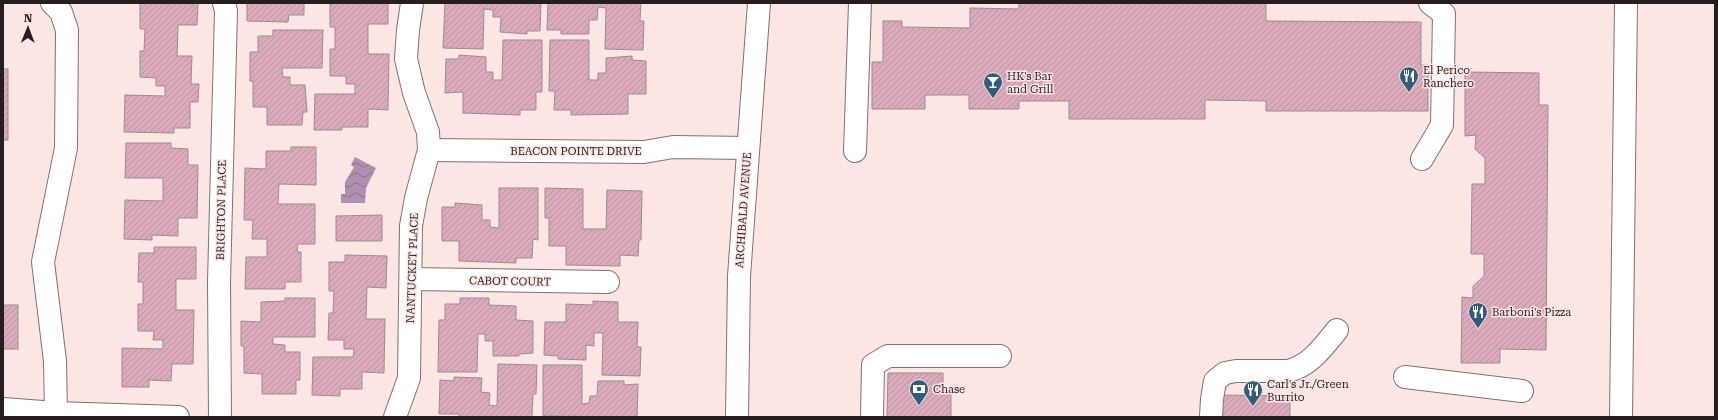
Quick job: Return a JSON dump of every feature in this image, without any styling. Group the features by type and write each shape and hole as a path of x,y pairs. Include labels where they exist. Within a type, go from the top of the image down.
{"street":[{"path":"52,3 61,12 67,30 66,148 43,262 55,361 56,413"},
{"name":"BRIGHTON PLACE","path":"220,417 219,282 226,11 224,3"},
{"name":"NANTUCKET PLACE","path":"395,417 409,378 411,226 416,198 429,150 428,132 414,93 406,59 412,3"},
{"name":"ARCHIBALD AVENUE","path":"737,417 739,276 759,3"},
{"path":"855,151 860,3"},
{"path":"1422,158 1442,125 1444,14 1430,3"},
{"path":"1621,417 1626,3"},
{"name":"BEACON POINTE DRIVE","path":"429,150 644,152 673,147 748,148"},
{"name":"CABOT COURT","path":"411,279 608,282"},
{"path":"1211,417 1215,380 1225,373 1236,370 1288,371 1296,369 1304,365 1319,352 1337,330"},
{"path":"872,417 873,365 888,356 1000,356"},
{"path":"1405,377 1522,391"},
{"path":"3,409 56,413 178,417"}],"water":[{"path":"355,157 376,168 366,188 365,203 341,203 341,194 345,194 345,182 354,167 351,165"}],"building":[{"path":"140,3 198,3 197,25 178,25 177,56 192,56 191,84 199,84 198,102 190,102 190,128 174,128 174,133 124,132 125,95 165,96 165,86 156,86 156,78 140,77 140,51 144,51 145,29 140,29"},
{"path":"247,3 304,3 304,15 289,15 288,22 247,21"},
{"path":"330,3 388,3 388,24 368,24 368,54 389,54 388,110 368,109 368,127 342,127 342,130 314,130 315,94 355,94 355,84 346,84 346,76 330,76 330,49 335,49 335,27 330,27"},
{"path":"445,3 541,3 540,31 527,31 527,34 500,32 501,17 493,17 493,10 484,9 483,49 443,48"},
{"path":"548,3 641,3 640,21 644,21 643,50 605,49 606,8 598,7 597,20 589,20 589,34 561,34 561,30 547,30"},
{"path":"1019,3 1266,3 1266,21 1421,22 1421,65 1428,65 1428,111 1266,111 1266,101 1205,100 1205,119 1069,119 1069,101 1019,101 1019,109 969,109 969,95 925,95 925,109 872,109 872,62 883,62 883,21 902,21 902,27 970,28 970,8 1019,9"},
{"path":"273,30 323,30 322,68 282,68 283,77 290,77 290,85 305,85 307,112 303,112 302,125 267,125 267,107 253,107 253,81 250,81 250,52 258,52 258,36 273,36"},
{"path":"503,40 542,40 542,92 536,92 536,110 520,110 520,115 463,113 463,92 445,93 446,59 459,59 459,55 486,57 486,72 493,72 493,80 502,80"},
{"path":"550,40 589,40 589,80 598,80 598,73 606,73 606,58 632,56 632,60 646,61 646,94 628,94 628,114 571,115 571,110 554,110 555,91 549,91"},
{"path":"3,69 8,69 8,140 3,140"},
{"path":"1465,72 1539,73 1539,105 1548,105 1546,350 1500,349 1500,363 1461,363 1462,297 1473,298 1473,286 1484,276 1484,254 1471,254 1472,184 1485,184 1485,158 1475,149 1476,135 1465,136"},
{"path":"126,143 171,143 171,148 188,149 188,165 198,165 197,218 178,218 178,236 152,235 152,240 124,239 125,200 163,201 163,178 125,178"},
{"path":"291,147 316,147 316,185 279,184 278,204 315,204 315,244 298,244 297,252 301,252 301,282 285,282 285,289 245,289 246,257 267,257 267,239 252,239 253,220 244,220 245,168 266,169 266,151 291,151"},
{"path":"499,188 538,188 538,240 533,239 532,258 516,258 516,263 459,261 459,241 442,241 442,207 455,207 455,203 482,205 482,220 490,220 490,227 499,228"},
{"path":"545,188 583,189 583,229 606,229 607,190 642,191 641,240 639,240 638,256 620,255 620,266 566,265 566,246 549,246 549,218 545,218"},
{"path":"382,215 382,241 336,241 336,216"},
{"path":"154,247 196,247 196,279 176,279 176,310 194,310 193,364 172,364 171,381 149,380 149,387 122,387 122,348 163,349 163,340 153,340 154,331 138,331 138,304 143,304 143,282 138,282 139,253 154,253"},
{"path":"345,255 387,256 386,288 367,287 366,319 385,319 384,373 362,372 362,389 340,389 340,396 312,395 313,357 353,357 354,349 344,349 344,340 328,340 329,313 333,313 334,291 329,291 329,262 345,262"},
{"path":"285,298 315,298 315,337 273,337 273,344 285,345 285,352 300,352 300,380 296,380 296,394 262,394 262,374 244,373 244,346 241,346 241,321 261,322 261,302 285,301"},
{"path":"460,298 489,298 489,305 516,306 516,320 533,321 533,353 519,354 519,356 493,356 493,341 485,341 485,334 478,334 477,372 438,372 439,320 445,320 445,304 460,304"},
{"path":"593,301 618,302 618,322 638,322 637,347 641,347 640,376 602,375 603,333 594,333 594,346 586,345 586,360 558,359 558,356 544,355 545,322 566,322 566,304 593,305"},
{"path":"3,305 18,305 18,349 3,349"},
{"path":"498,364 537,365 536,394 533,394 532,417 459,417 459,414 439,414 440,380 454,381 454,377 482,378 481,392 490,393 489,405 497,406"},
{"path":"543,365 582,365 582,404 589,403 590,396 597,396 598,381 624,381 624,385 638,384 637,417 543,416"},
{"name":"Chase","path":"888,373 943,373 943,394 951,394 951,417 887,417"},
{"name":"Carl's Jr./Green Burrito","path":"1217,395 1290,396 1290,417 1217,417"}],"place":[{"name":"El Perico Ranchero","path":"1409,93"},
{"name":"HK's Bar and Grill","path":"993,99"},
{"name":"Barboni's Pizza","path":"1478,329"},
{"name":"Chase","path":"919,406"},
{"name":"Carl's Jr./Green Burrito","path":"1253,407"}]}
